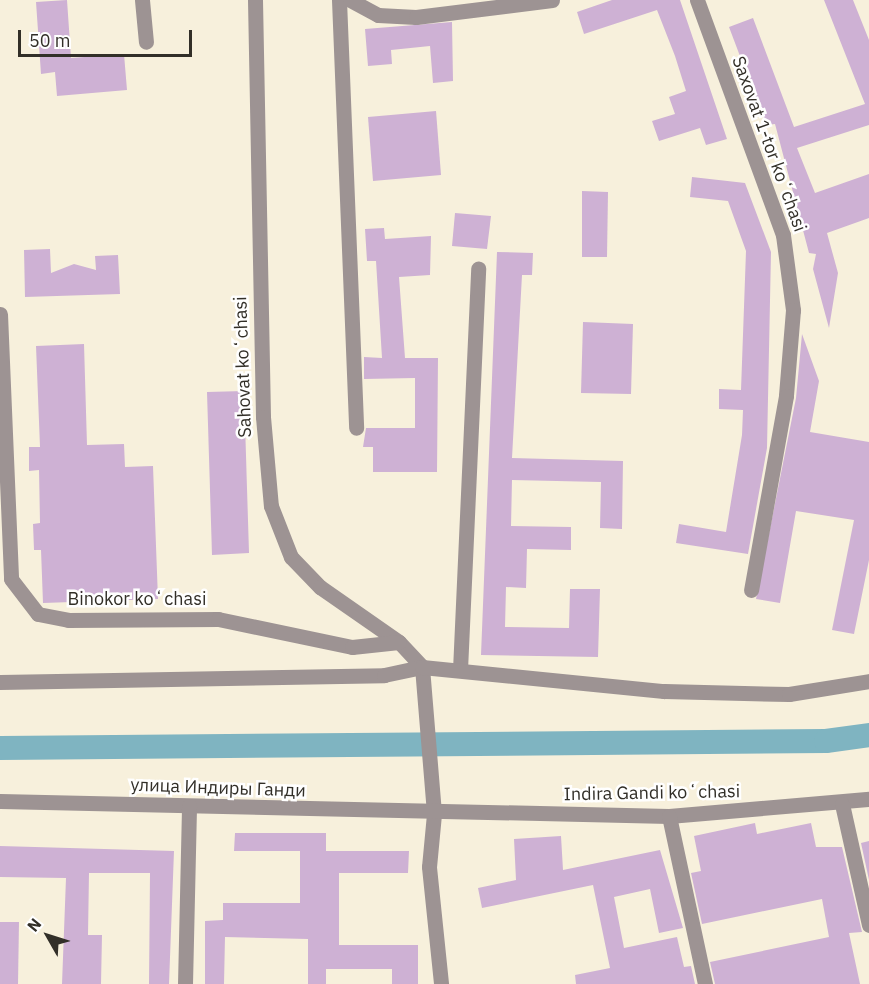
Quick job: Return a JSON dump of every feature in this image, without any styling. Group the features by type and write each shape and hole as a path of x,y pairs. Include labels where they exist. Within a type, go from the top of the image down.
{"street":[{"path":"142,0 146,42"},
{"name":"Sahovat koʻchasi","path":"255,0 263,417 271,506 298,564 320,587 399,642 422,667"},
{"path":"339,0 356,428"},
{"path":"350,0 378,15 416,17 552,0"},
{"name":"Saxovat 1-tor koʻchasi","path":"697,0 783,235 793,310 786,396 751,590"},
{"path":"460,670 478,268"},
{"name":"Binokor koʻchasi","path":"0,314 11,579 38,614 68,620 218,619 352,646 399,642"},
{"path":"422,667 429,705 430,783 434,813 429,867 441,984"},
{"path":"0,682 384,675 422,667 664,691 789,694 869,681"},
{"name":"Indira Gandi koʻchasi","path":"434,813 669,816 842,804 869,799"},
{"name":"улица Индиры Ганди","path":"0,801 434,813"},
{"path":"842,804 869,925"},
{"path":"185,984 189,806"},
{"path":"669,816 705,984"}],"building":[{"path":"67,0 71,58 124,54 127,90 57,96 55,72 41,74 36,2"},
{"path":"612,0 680,0 727,139 706,145 700,128 659,141 652,121 675,114 669,97 686,91 675,56 657,10 584,34 577,12"},
{"path":"824,0 853,0 869,40 869,125 797,148 815,193 869,174 869,218 827,233 838,273 829,328 813,269 816,254 809,253 775,124 766,125 729,27 753,18 794,127 865,104"},
{"path":"452,22 453,81 433,83 430,46 391,50 392,64 368,66 365,29"},
{"path":"436,111 441,175 373,181 368,117"},
{"path":"692,177 745,183 771,252 767,448 748,554 676,543 679,524 726,532 742,435 743,410 719,409 719,389 741,390 746,251 728,201 690,197"},
{"path":"582,191 608,192 607,257 582,257"},
{"path":"455,213 491,216 487,249 452,246"},
{"path":"384,228 385,239 431,236 430,275 399,277 405,358 438,358 437,472 373,472 373,447 363,447 366,428 415,428 415,378 364,379 364,357 382,358 376,261 367,261 365,229"},
{"path":"50,249 51,273 74,264 96,270 95,256 118,255 120,294 25,297 24,250"},
{"path":"497,252 533,253 532,275 522,275 512,458 623,461 622,529 600,528 601,482 512,480 511,526 571,527 571,550 527,549 526,588 506,587 505,627 569,628 570,589 600,589 598,657 481,655"},
{"path":"583,322 633,324 631,394 581,393"},
{"path":"802,334 819,381 810,432 869,442 869,560 854,634 832,630 854,520 796,511 780,603 756,599 796,398"},
{"path":"84,344 87,445 124,444 125,467 153,466 158,599 43,603 41,550 34,550 33,524 40,523 39,470 29,471 29,447 40,447 36,346"},
{"path":"244,391 249,553 212,555 207,392"},
{"path":"755,823 757,834 811,823 816,847 842,847 862,932 849,933 860,984 715,984 710,962 829,937 822,899 702,924 691,873 701,871 694,836"},
{"path":"235,833 326,833 326,851 409,851 408,873 339,873 339,945 418,945 418,984 392,984 392,969 326,969 326,984 308,984 308,939 225,937 224,984 205,984 205,921 223,920 223,903 300,903 300,851 234,851"},
{"path":"561,836 563,870 660,850 683,928 659,933 650,889 614,897 624,948 677,937 684,967 691,966 695,984 576,984 575,975 610,968 593,885 482,908 478,888 516,880 514,839"},
{"path":"869,841 869,880 861,843"},
{"path":"0,846 174,851 169,984 149,984 150,873 89,873 88,935 102,935 101,984 62,984 66,878 0,877"},
{"path":"0,922 19,922 18,984 0,984"}],"waterway":[{"path":"0,748 826,741 869,735"}]}
